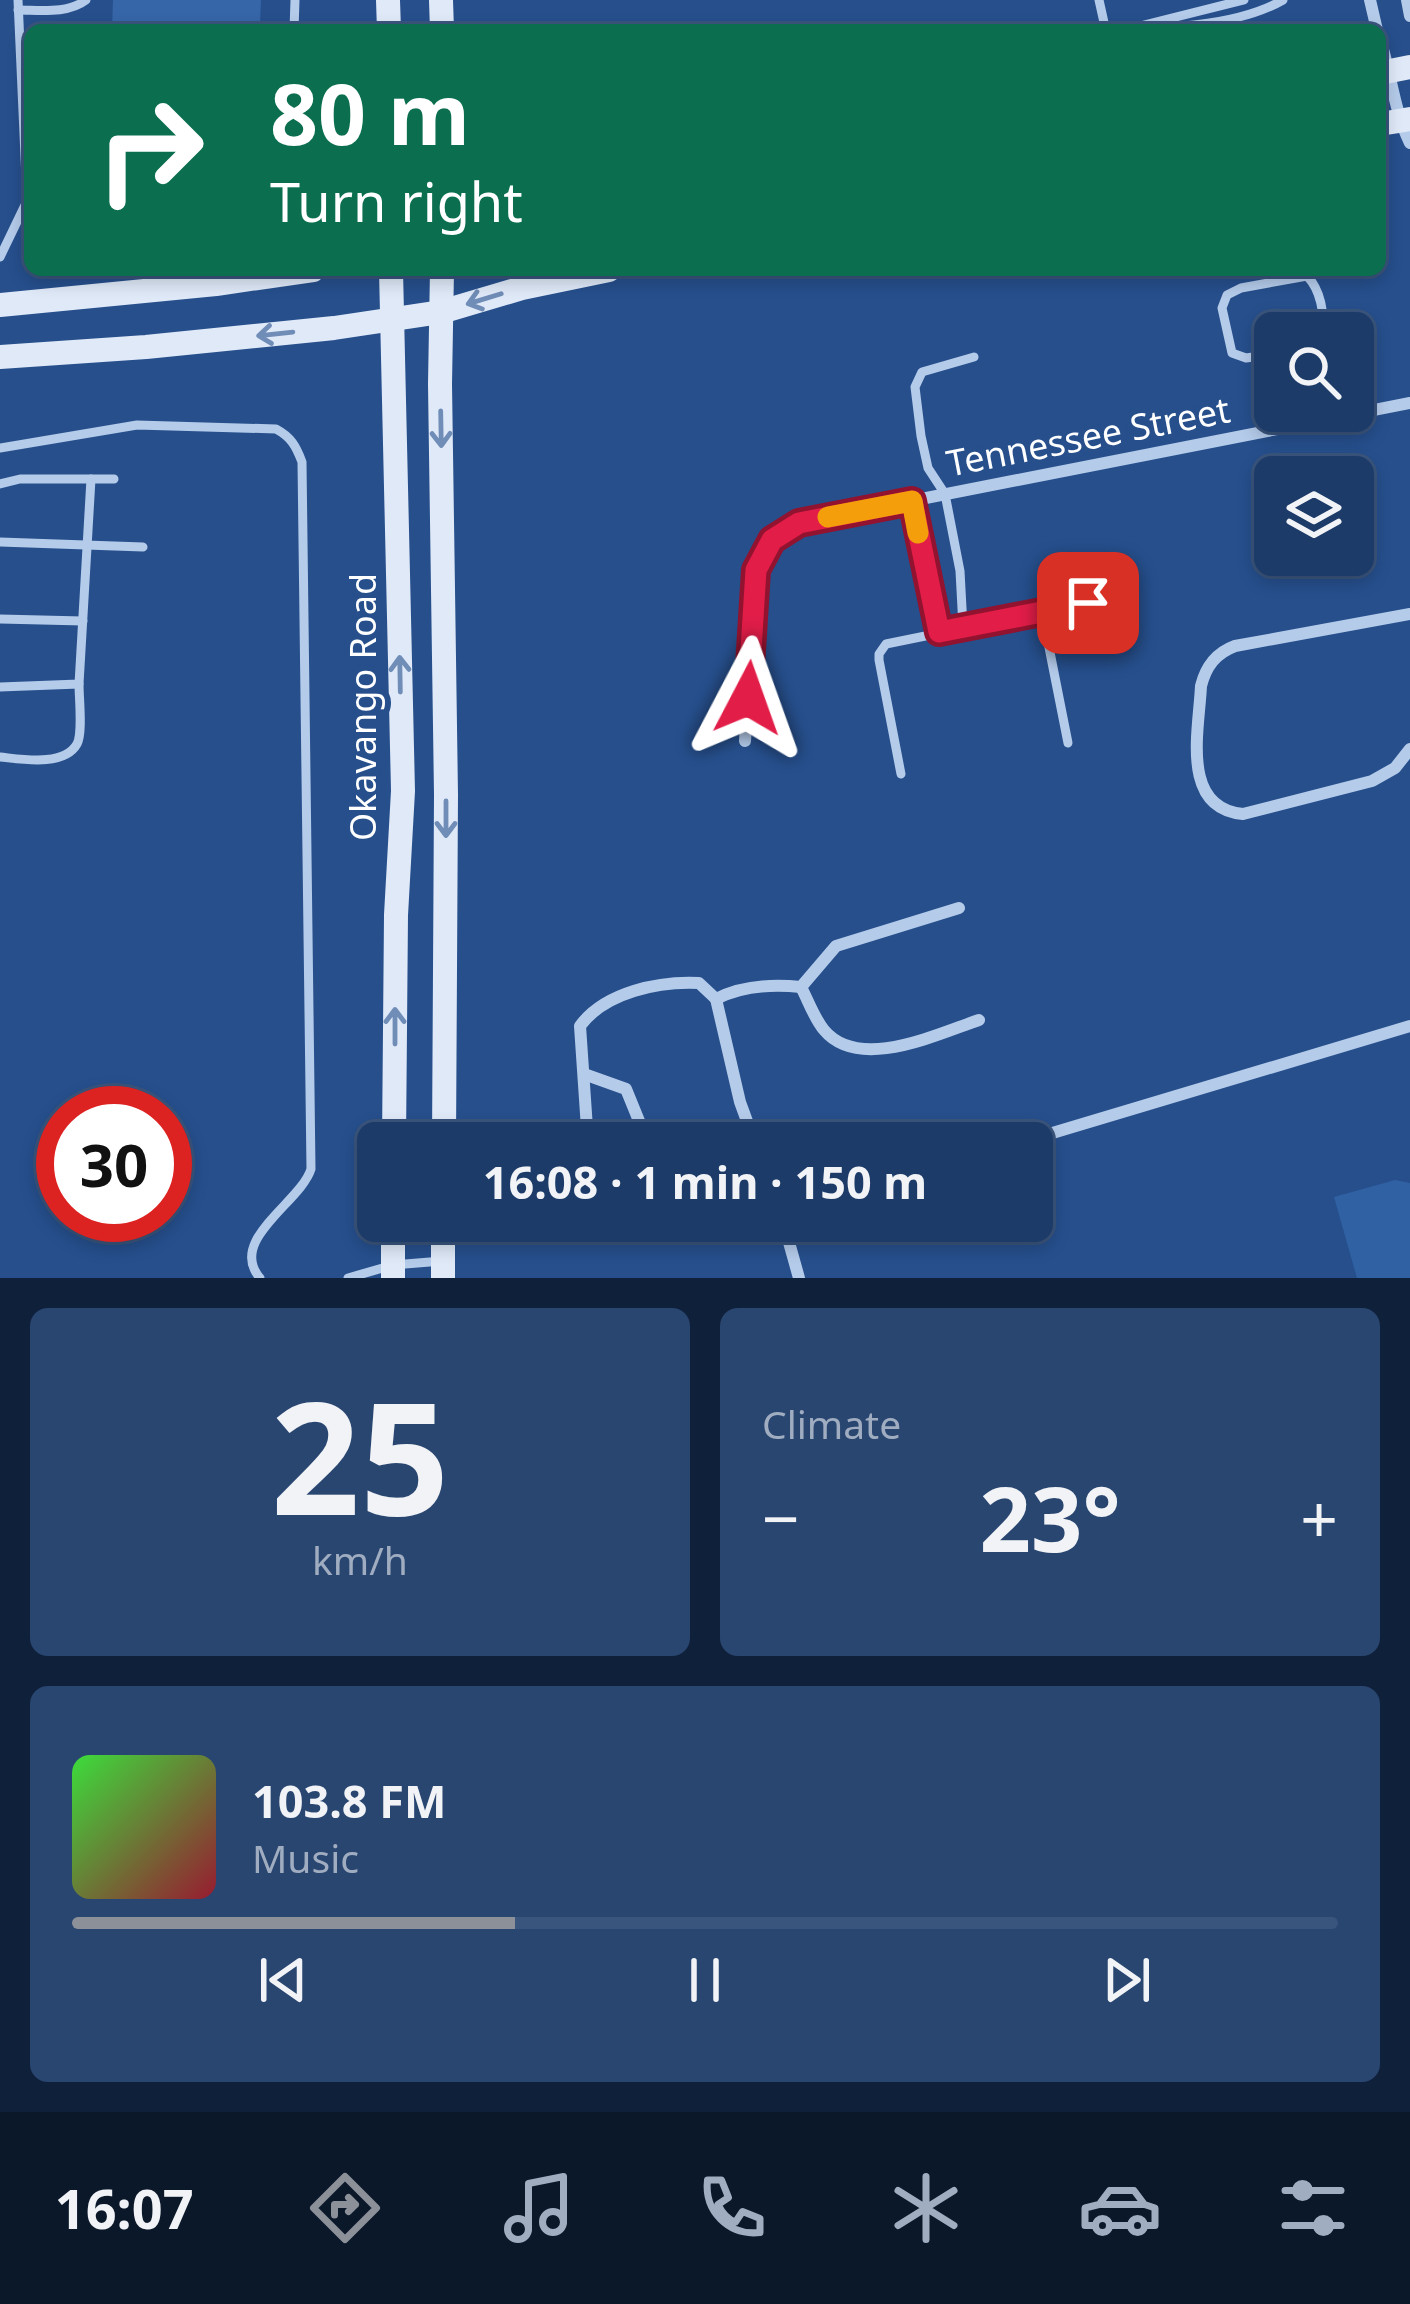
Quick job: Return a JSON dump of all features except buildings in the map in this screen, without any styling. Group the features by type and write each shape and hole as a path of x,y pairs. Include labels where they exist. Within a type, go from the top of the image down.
{"main road":[{"path":"0,305 271,276"},
{"name":"Okavango Road","path":"391,276 403,790 396,915 394,1122"},
{"path":"442,276 444,1122"},
{"path":"0,357 334,328 441,312 580,276"}],"street":[{"path":"1407,0 1410,16"},
{"path":"1394,70 1400,127"},
{"name":"Tennessee Street","path":"1374,410 1410,403"},
{"name":"Tennessee Street","path":"745,741 756,570 766,549 785,530 799,523 1261,432"},
{"path":"1410,614 1235,646 1218,655 1201,686 1198,772 1205,795 1214,805 1243,814 1372,781 1395,768 1410,749"},
{"path":"801,987 836,946 959,908"},
{"path":"587,1122 580,1026 598,1006 657,984 682,982 699,983 716,999 747,1122"},
{"path":"716,999 741,988 801,987"},
{"path":"801,987 824,1029 844,1047 906,1045 979,1020"},
{"path":"1053,1133 1410,1026"},
{"path":"584,1074 626,1089 639,1122"},
{"path":"789,1242 800,1278"}],"lane":[{"path":"24,112 18,5 65,9 86,0"},
{"path":"1146,24 1244,0"},
{"path":"1191,24 1267,8 1283,0"},
{"path":"0,256 24,210"},
{"path":"1254,357 1232,353 1222,308 1227,295 1306,276 1317,291 1321,312"},
{"path":"963,627 960,571 945,494 928,468 915,387 922,372 974,357"},
{"path":"0,448 137,425 276,429 296,446 302,462 311,1169 304,1186 261,1230 252,1258 260,1278"},
{"path":"0,484 20,479 114,479"},
{"path":"0,757 64,755 79,741 91,479"},
{"path":"912,501 939,632"},
{"path":"0,542 143,547"},
{"path":"902,775 879,654 882,648 892,642 1088,603"},
{"path":"1042,612 1068,743"},
{"path":"0,619 82,621"},
{"path":"0,687 79,684"},
{"path":"347,1278 443,1269"}],"shaded area":[{"path":"1395,1180 1410,1183 1410,1278 1357,1278 1334,1197"}],"slow traffic":[{"path":"828,517 912,501 918,533"}],"route":[{"path":"748,698 756,570 772,540 799,523 912,501 939,632 1088,603"}]}
